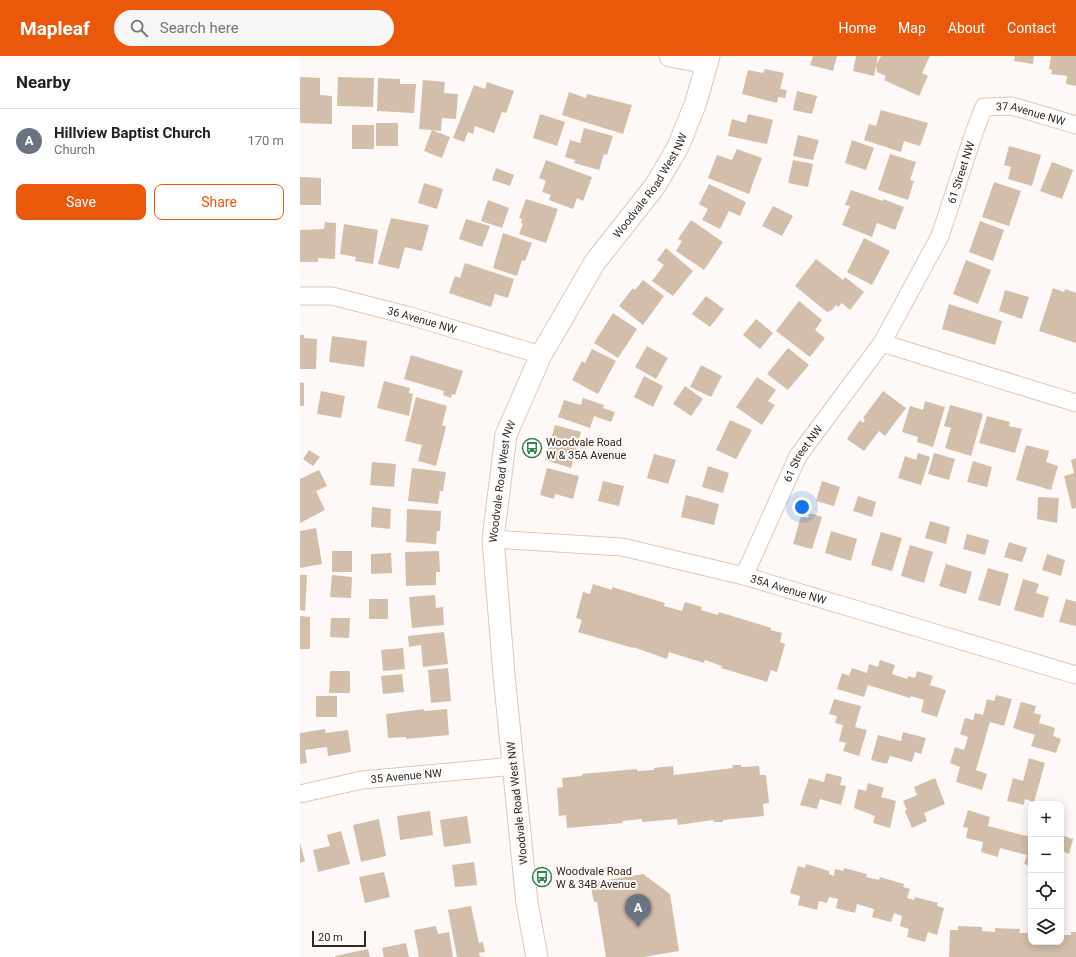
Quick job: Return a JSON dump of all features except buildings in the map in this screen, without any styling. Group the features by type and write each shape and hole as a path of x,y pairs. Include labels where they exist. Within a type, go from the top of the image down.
{"street":[{"path":"670,56 708,60"},
{"name":"Woodvale Road West NW","path":"538,957 528,903 493,539 506,435 541,355 595,262 655,186 678,147 696,102 708,60"},
{"name":"37 Avenue NW","path":"984,108 1012,106 1076,125"},
{"name":"61 Street NW","path":"744,576 798,456 882,344 940,236 975,130 984,108"},
{"name":"36 Avenue NW","path":"300,296 332,296 410,316 541,355"},
{"path":"882,344 1076,403"},
{"name":"35A Avenue NW","path":"493,539 622,546 744,576 1076,675"},
{"name":"35 Avenue NW","path":"300,794 362,780 514,766"}],"place":[{"name":"Woodvale Road W & 35A Avenue","path":"532,448"},
{"name":"Woodvale Road W & 34B Avenue","path":"542,877"},
{"name":"Hillview Baptist Church","path":"638,927"}]}
